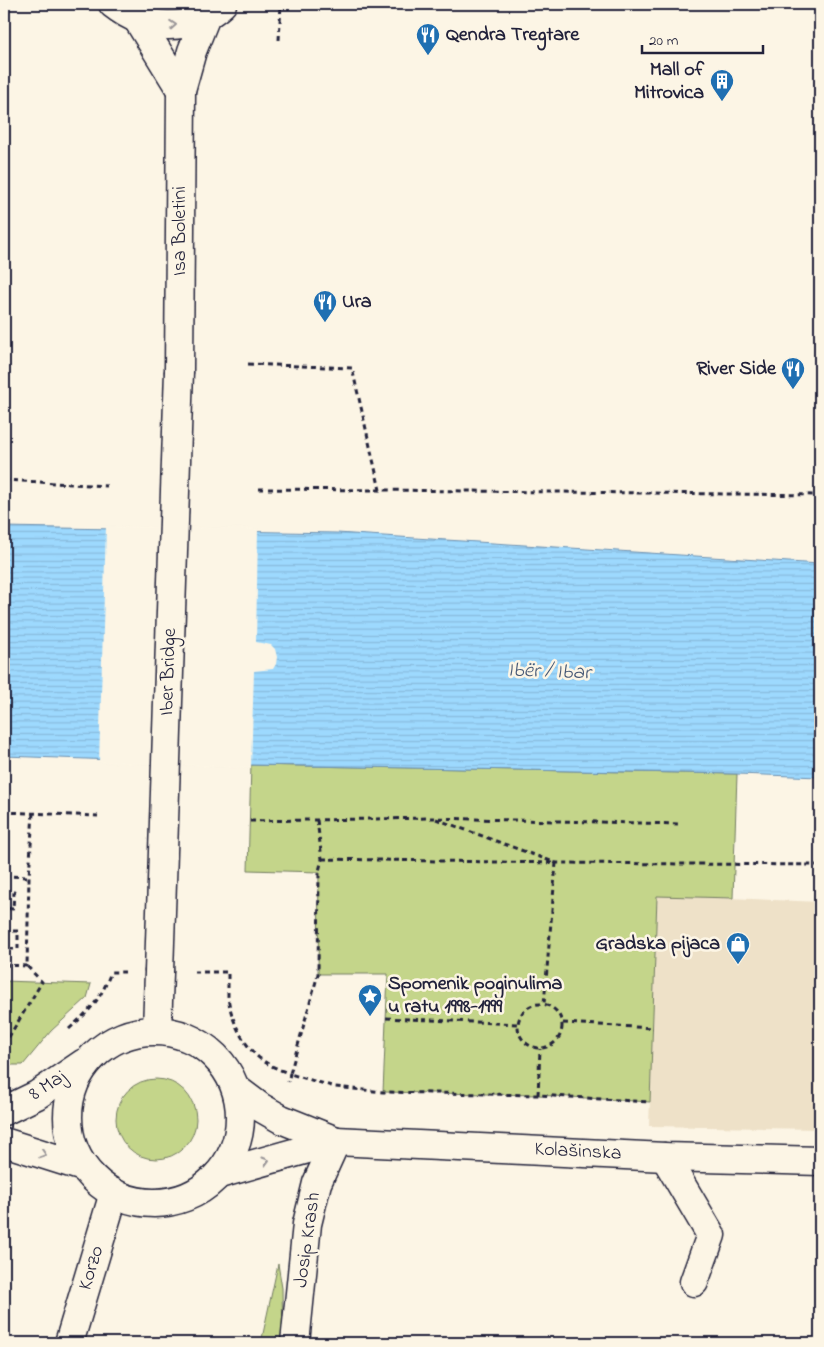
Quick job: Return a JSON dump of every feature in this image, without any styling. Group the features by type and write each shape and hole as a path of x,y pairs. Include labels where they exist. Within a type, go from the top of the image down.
{"street":[{"path":"113,4 124,13 138,20 160,25 184,24 214,10"},
{"name":"Isa Boletini","path":"179,371 181,90 192,51 214,10"},
{"path":"138,20 181,90"},
{"name":"Iber Bridge","path":"157,1030 179,371"},
{"path":"157,1030 177,1034 202,1046 213,1054 226,1070 236,1089 240,1112 239,1134 232,1156 219,1174 201,1189 181,1199 158,1203 136,1201 114,1194 97,1182 83,1167 70,1140 67,1111 74,1082 91,1057 121,1037 157,1030"},
{"name":"8 Maj","path":"4,1111 37,1095 91,1057"},
{"name":"Kolašinska","path":"236,1089 260,1107 282,1119 336,1141"},
{"name":"Kolašinska","path":"219,1174 336,1141 665,1157 820,1161"},
{"name":"Josip Krash","path":"295,1343 307,1224 317,1183 336,1141"},
{"path":"4,1142 83,1167"},
{"path":"665,1157 711,1235 694,1282"},
{"name":"Korzo","path":"69,1343 114,1194"}],"path":[{"path":"280,40 281,4"},
{"path":"248,364 352,368 380,490"},
{"path":"4,480 108,486"},
{"path":"259,489 820,495"},
{"path":"4,812 98,816"},
{"path":"27,966 33,812"},
{"path":"432,818 556,863"},
{"path":"250,820 432,818 680,824"},
{"path":"317,820 322,859 319,871 318,974 290,1074 335,1088 383,1092 538,1095 650,1102"},
{"path":"322,859 820,865"},
{"path":"544,1004 556,863"},
{"path":"4,876 29,877"},
{"path":"4,891 14,892 14,908 4,908"},
{"path":"4,931 18,931 18,949 4,949"},
{"path":"4,965 27,966 42,982 4,1045"},
{"path":"536,1004 544,1004 557,1010 563,1023 560,1038 555,1044 540,1049 526,1044 518,1031 518,1024 524,1011 536,1004"},
{"path":"386,1018 518,1024"},
{"path":"563,1023 653,1028"},
{"path":"538,1095 540,1049"}],"shaded area":[{"name":"Gradska pijaca","path":"657,895 820,902 820,1129 649,1126"}],"green space":[{"path":"251,765 737,774 733,898 657,896 650,1102 538,1095 383,1092 388,974 318,974 319,872 248,870"},
{"path":"4,981 91,984 87,998 51,1031 23,1065 4,1065"},
{"path":"156,1079 171,1082 184,1091 193,1104 196,1119 193,1134 184,1147 171,1156 156,1159 141,1156 128,1147 119,1134 116,1119 119,1104 128,1091 141,1082"},
{"path":"278,1264 282,1288 283,1343 261,1343"}],"water":[{"name":"Ibër / Ibar","path":"4,527 337,533 820,564 820,777 251,765 4,756"}],"pier":[{"path":"106,526 258,529 256,642 271,645 275,649 277,657 273,669 254,671 251,768 99,762"}],"place":[{"name":"Qendra Tregtare","path":"428,56"},
{"name":"Mall of Mitrovica","path":"722,102"},
{"name":"Ura","path":"325,323"},
{"name":"River Side","path":"793,390"},
{"name":"Gradska pijaca","path":"738,965"},
{"name":"Spomenik poginulima u ratu 1998-1999","path":"370,1017"}]}
